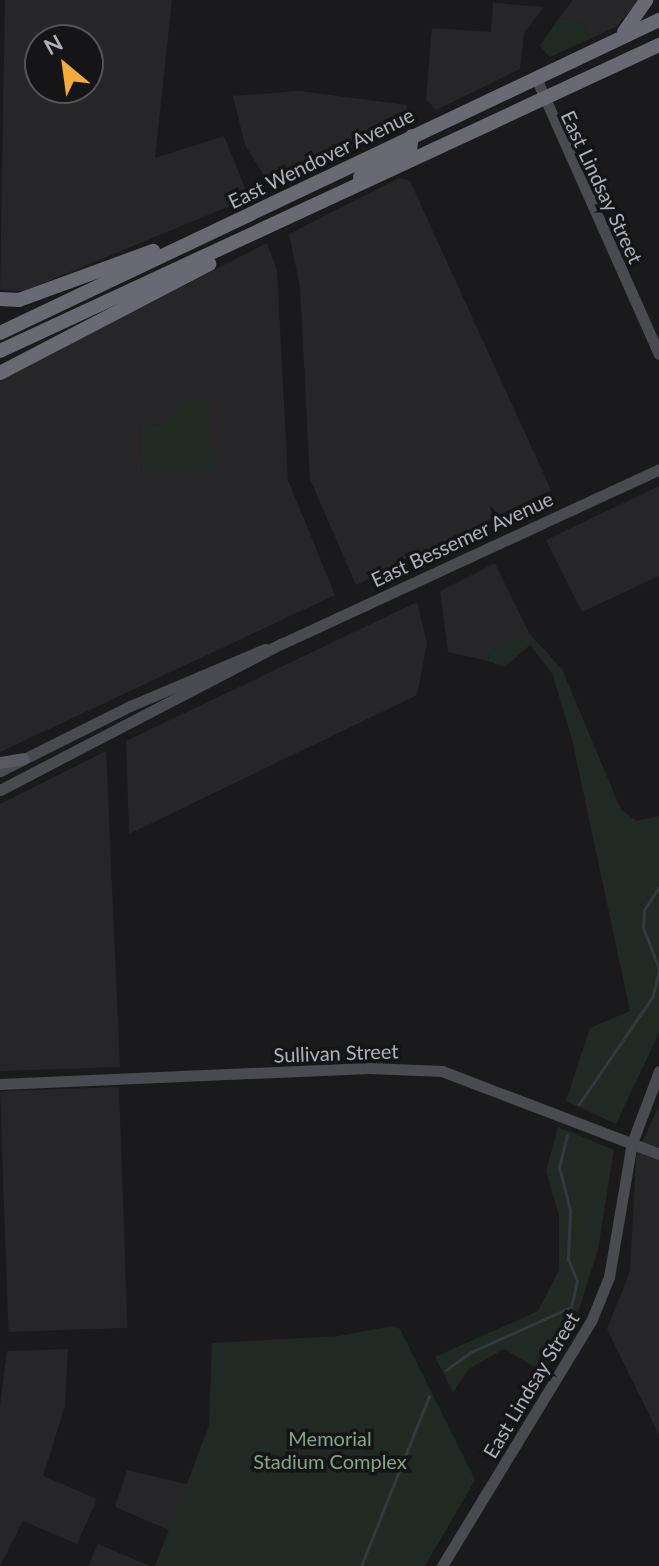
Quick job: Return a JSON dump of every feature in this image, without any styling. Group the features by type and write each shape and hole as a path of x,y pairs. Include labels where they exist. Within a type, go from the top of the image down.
{"highway":[{"path":"613,42 646,0"},
{"name":"East Wendover Avenue","path":"0,333 659,20"},
{"name":"East Wendover Avenue","path":"0,351 659,45"},
{"path":"642,53 659,51"},
{"path":"330,198 410,150 412,136"},
{"path":"0,373 289,218"},
{"path":"0,299 19,300 240,219"}],"main road":[{"name":"East Lindsay Street","path":"536,78 542,99 659,354"},
{"name":"East Bessemer Avenue","path":"0,771 169,688 281,644 659,469"},
{"path":"643,476 659,478"},
{"name":"East Bessemer Avenue","path":"0,790 143,719 281,644"},
{"path":"143,719 169,688"},
{"path":"115,733 119,719 142,701"},
{"path":"0,763 24,759"},
{"name":"Sullivan Street","path":"0,1084 430,1070 659,1154"},
{"name":"East Lindsay Street","path":"442,1566 592,1319 609,1277 632,1143 659,1071"}],"shaded area":[{"path":"5,0 172,0 155,158 224,136 249,198 24,291 0,290"},
{"path":"573,0 639,0 617,26 590,39 582,23 559,18"},
{"path":"493,3 544,7 524,33 520,69 436,110 426,99 432,28 491,32"},
{"path":"299,91 407,105 405,120 271,187 245,145 233,96"},
{"path":"399,178 410,181 551,490 356,585 310,479 300,287 289,234"},
{"path":"267,243 277,270 288,480 335,595 0,752 0,380","holes":["186,403 142,472 139,427 160,424"]},
{"path":"659,486 659,576 582,612 546,540"},
{"path":"495,563 529,633 490,651 488,661 448,652 440,591"},
{"path":"417,602 427,643 417,695 129,834 126,741"},
{"path":"106,751 120,1067 0,1071 0,804"},
{"path":"119,1087 127,1328 8,1332 0,1091"},
{"path":"659,1105 659,1435 607,1329 630,1271 636,1157"},
{"path":"68,1349 65,1406 43,1476 97,1499 77,1544 23,1521 0,1566 0,1406 7,1351"},
{"path":"127,1470 190,1485 171,1531 115,1507"},
{"path":"98,1544 150,1566 88,1566"}],"green space":[{"path":"559,18 582,23 590,39 550,57 540,46"},
{"path":"210,395 214,469 142,472 139,427 160,424 186,403"},
{"path":"529,633 562,669 621,810 637,821 659,816 659,1033 616,1124 566,1101 590,1028 630,1011 572,739 552,673 530,645 505,667 488,661 490,651"},
{"path":"558,1127 614,1150 598,1249 576,1319 545,1373 504,1349 470,1368 453,1392 435,1357 538,1311 559,1270 559,1215 546,1171"},
{"name":"Memorial Stadium Complex","path":"393,1326 400,1329 475,1480 425,1566 155,1566 209,1426 212,1343 339,1336"}],"waterway":[{"path":"579,1104 653,996 659,969 643,927 644,910 659,887"},
{"path":"446,1370 471,1352 571,1307 577,1281 568,1259 570,1210 559,1167 567,1135"},
{"path":"361,1566 429,1396"}]}
